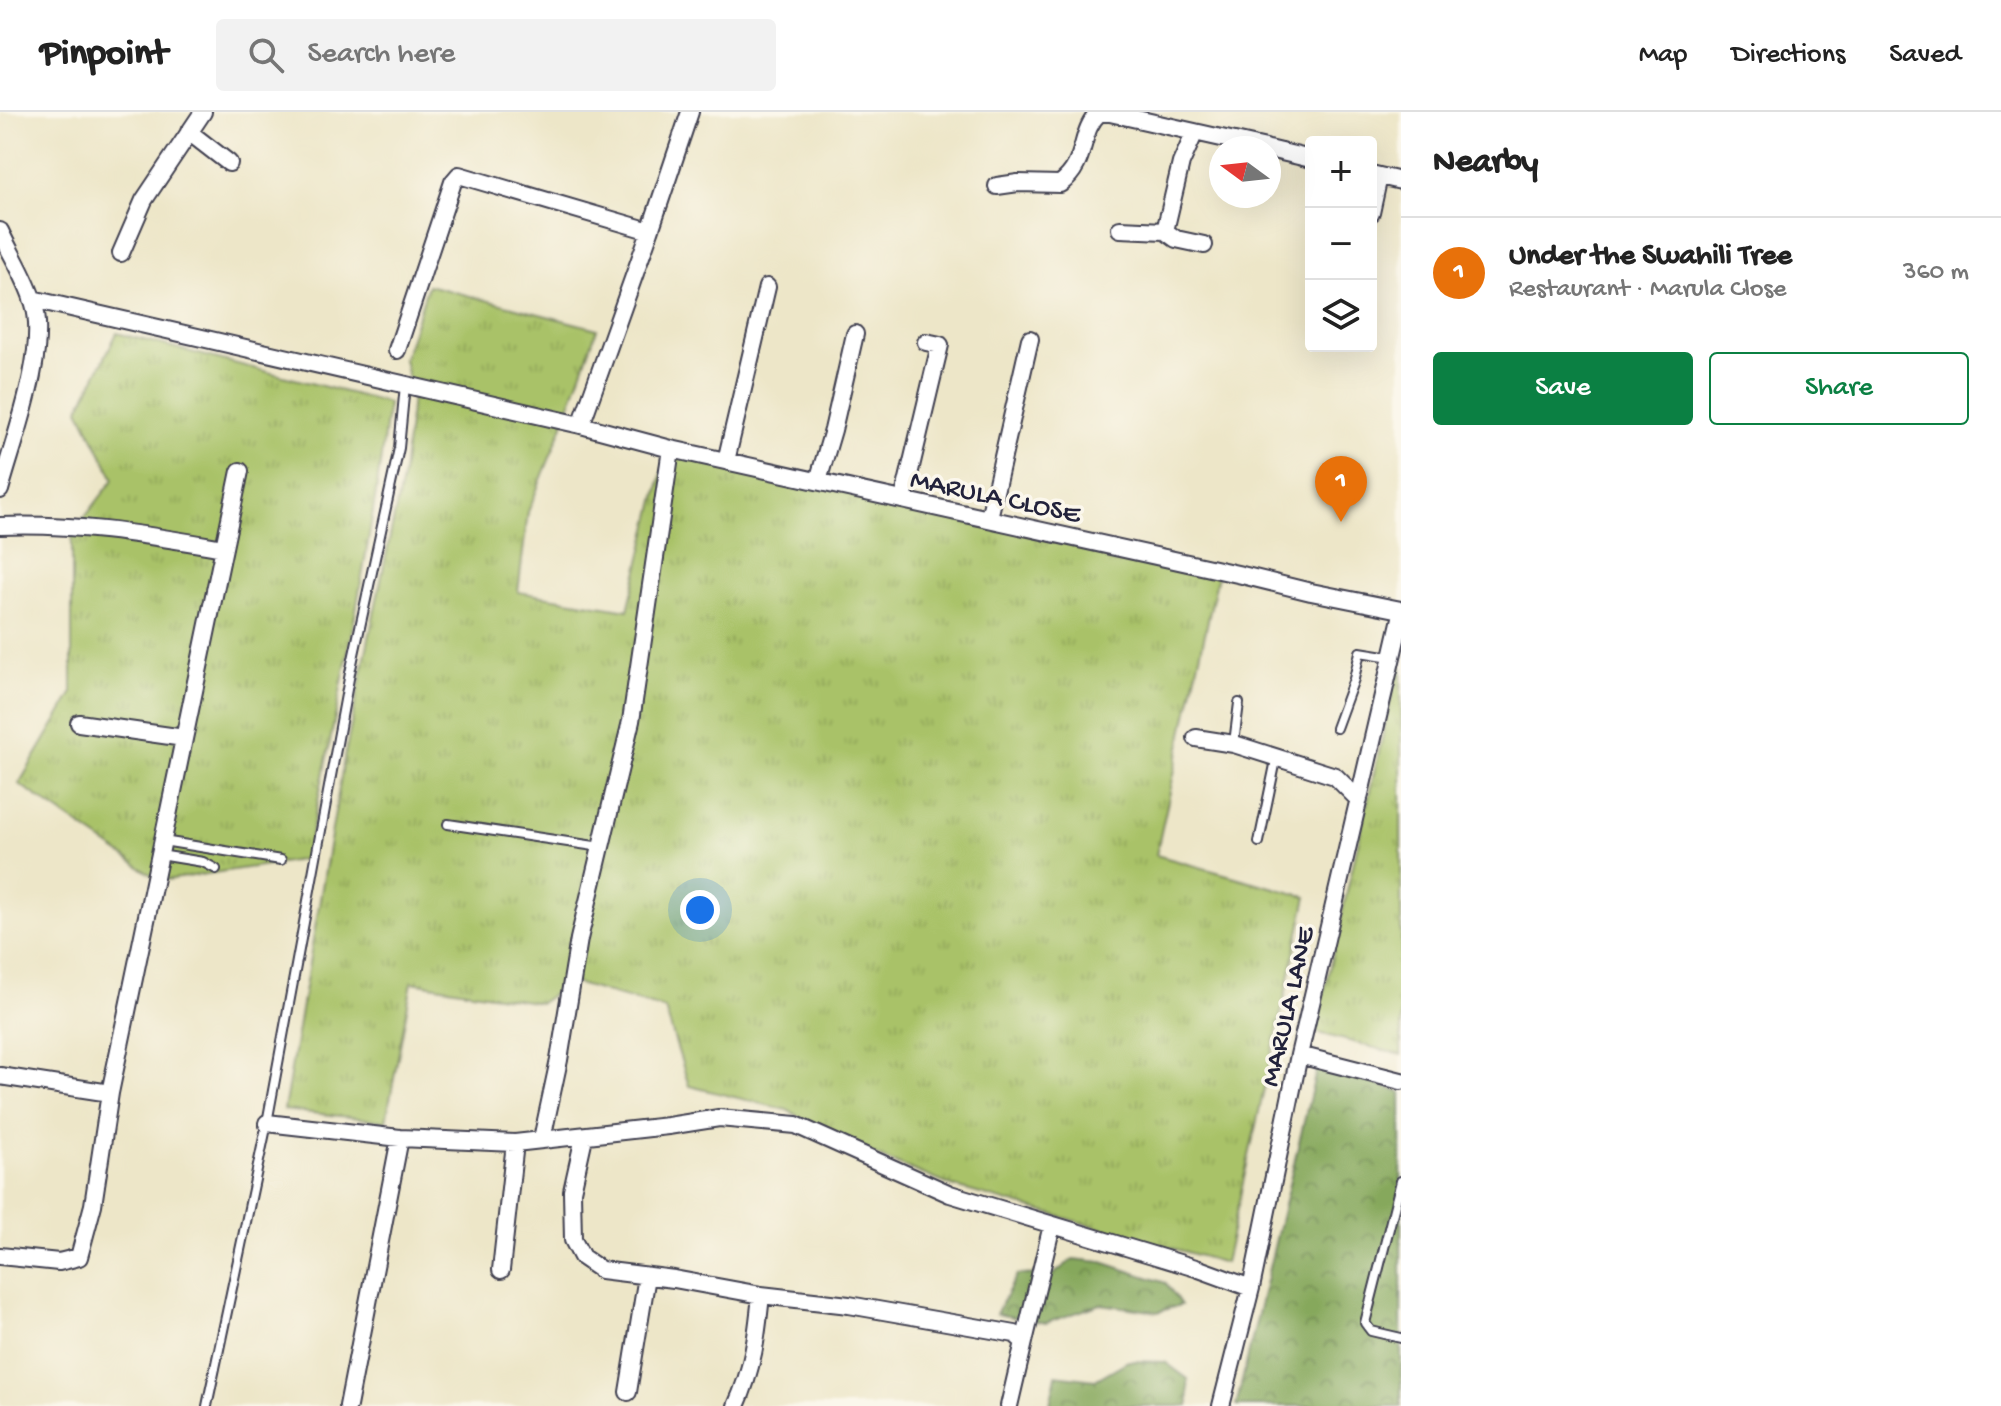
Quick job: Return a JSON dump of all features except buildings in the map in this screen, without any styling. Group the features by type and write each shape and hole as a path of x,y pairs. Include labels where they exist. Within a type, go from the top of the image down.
{"street":[{"path":"121,253 144,200 203,112"},
{"path":"581,425 690,112"},
{"path":"997,186 1060,184 1076,169 1091,120 1098,113 1217,136"},
{"path":"189,132 229,163"},
{"path":"1165,231 1181,163 1195,132"},
{"path":"1281,152 1305,158"},
{"path":"397,350 453,182 459,175 650,231"},
{"path":"1377,175 1401,181"},
{"path":"1132,225 1165,231 1176,239 1204,245"},
{"path":"0,231 32,299 37,335 36,359 0,490"},
{"path":"726,461 767,287"},
{"name":"MARULA CLOSE","path":"32,299 581,425 671,449 1401,610"},
{"path":"818,481 855,334"},
{"path":"989,518 1030,339"},
{"path":"903,500 940,345 926,342"},
{"path":"542,1139 579,939 631,721 671,449"},
{"path":"0,1256 59,1262 79,1257 93,1205 110,1093 240,471"},
{"path":"0,526 53,524 103,528 224,548"},
{"name":"MARULA LANE","path":"1221,1406 1251,1288 1299,1055 1401,618"},
{"path":"79,723 184,738"},
{"path":"1196,738 1234,744 1276,760 1335,776 1359,800"},
{"path":"1299,1055 1401,1081"},
{"path":"0,1076 110,1093"},
{"path":"267,1123 400,1138 515,1143 584,1137 719,1118 796,1125 950,1194 1199,1269 1251,1288"},
{"path":"584,1137 572,1191 573,1240 582,1257 601,1270 849,1305 1015,1334 1024,1342"},
{"path":"348,1406 400,1138"},
{"path":"501,1270 515,1143"},
{"path":"1009,1406 1052,1225"},
{"path":"628,1392 647,1276"},
{"path":"736,1406 748,1381 755,1355 761,1295"}],"lane":[{"path":"207,1406 267,1123 350,673 399,448 405,385"},
{"path":"1336,728 1354,679 1360,652 1392,657"},
{"path":"1234,744 1239,703"},
{"path":"1259,842 1276,760"},
{"path":"448,824 601,847"},
{"path":"161,848 281,860"},
{"path":"161,848 216,869"},
{"path":"1401,1181 1365,1323 1371,1331 1401,1338"}],"green space":[{"path":"428,285 597,329 528,512 518,592 628,610 667,452 1218,575 1156,855 1307,897 1225,1263 952,1186 858,1148 787,1110 689,1086 665,1009 571,982 540,1003 412,982 386,1121 284,1110 344,759 403,474 412,397 404,359"},
{"path":"117,333 388,403 362,575 306,859 160,881 19,784 72,694 72,534 114,479 79,409"},
{"path":"1401,655 1401,1055 1315,1032"},
{"path":"1317,1067 1401,1092 1401,1406 1236,1406"},
{"path":"1073,1259 1102,1262 1166,1283 1181,1305 1158,1312 1101,1304 1046,1323 996,1314 1017,1275 1054,1274"},
{"path":"1128,1361 1165,1362 1188,1379 1189,1406 1050,1404 1056,1375 1095,1380"}],"place":[{"name":"Under the Swahili Tree","path":"1341,522"}]}
